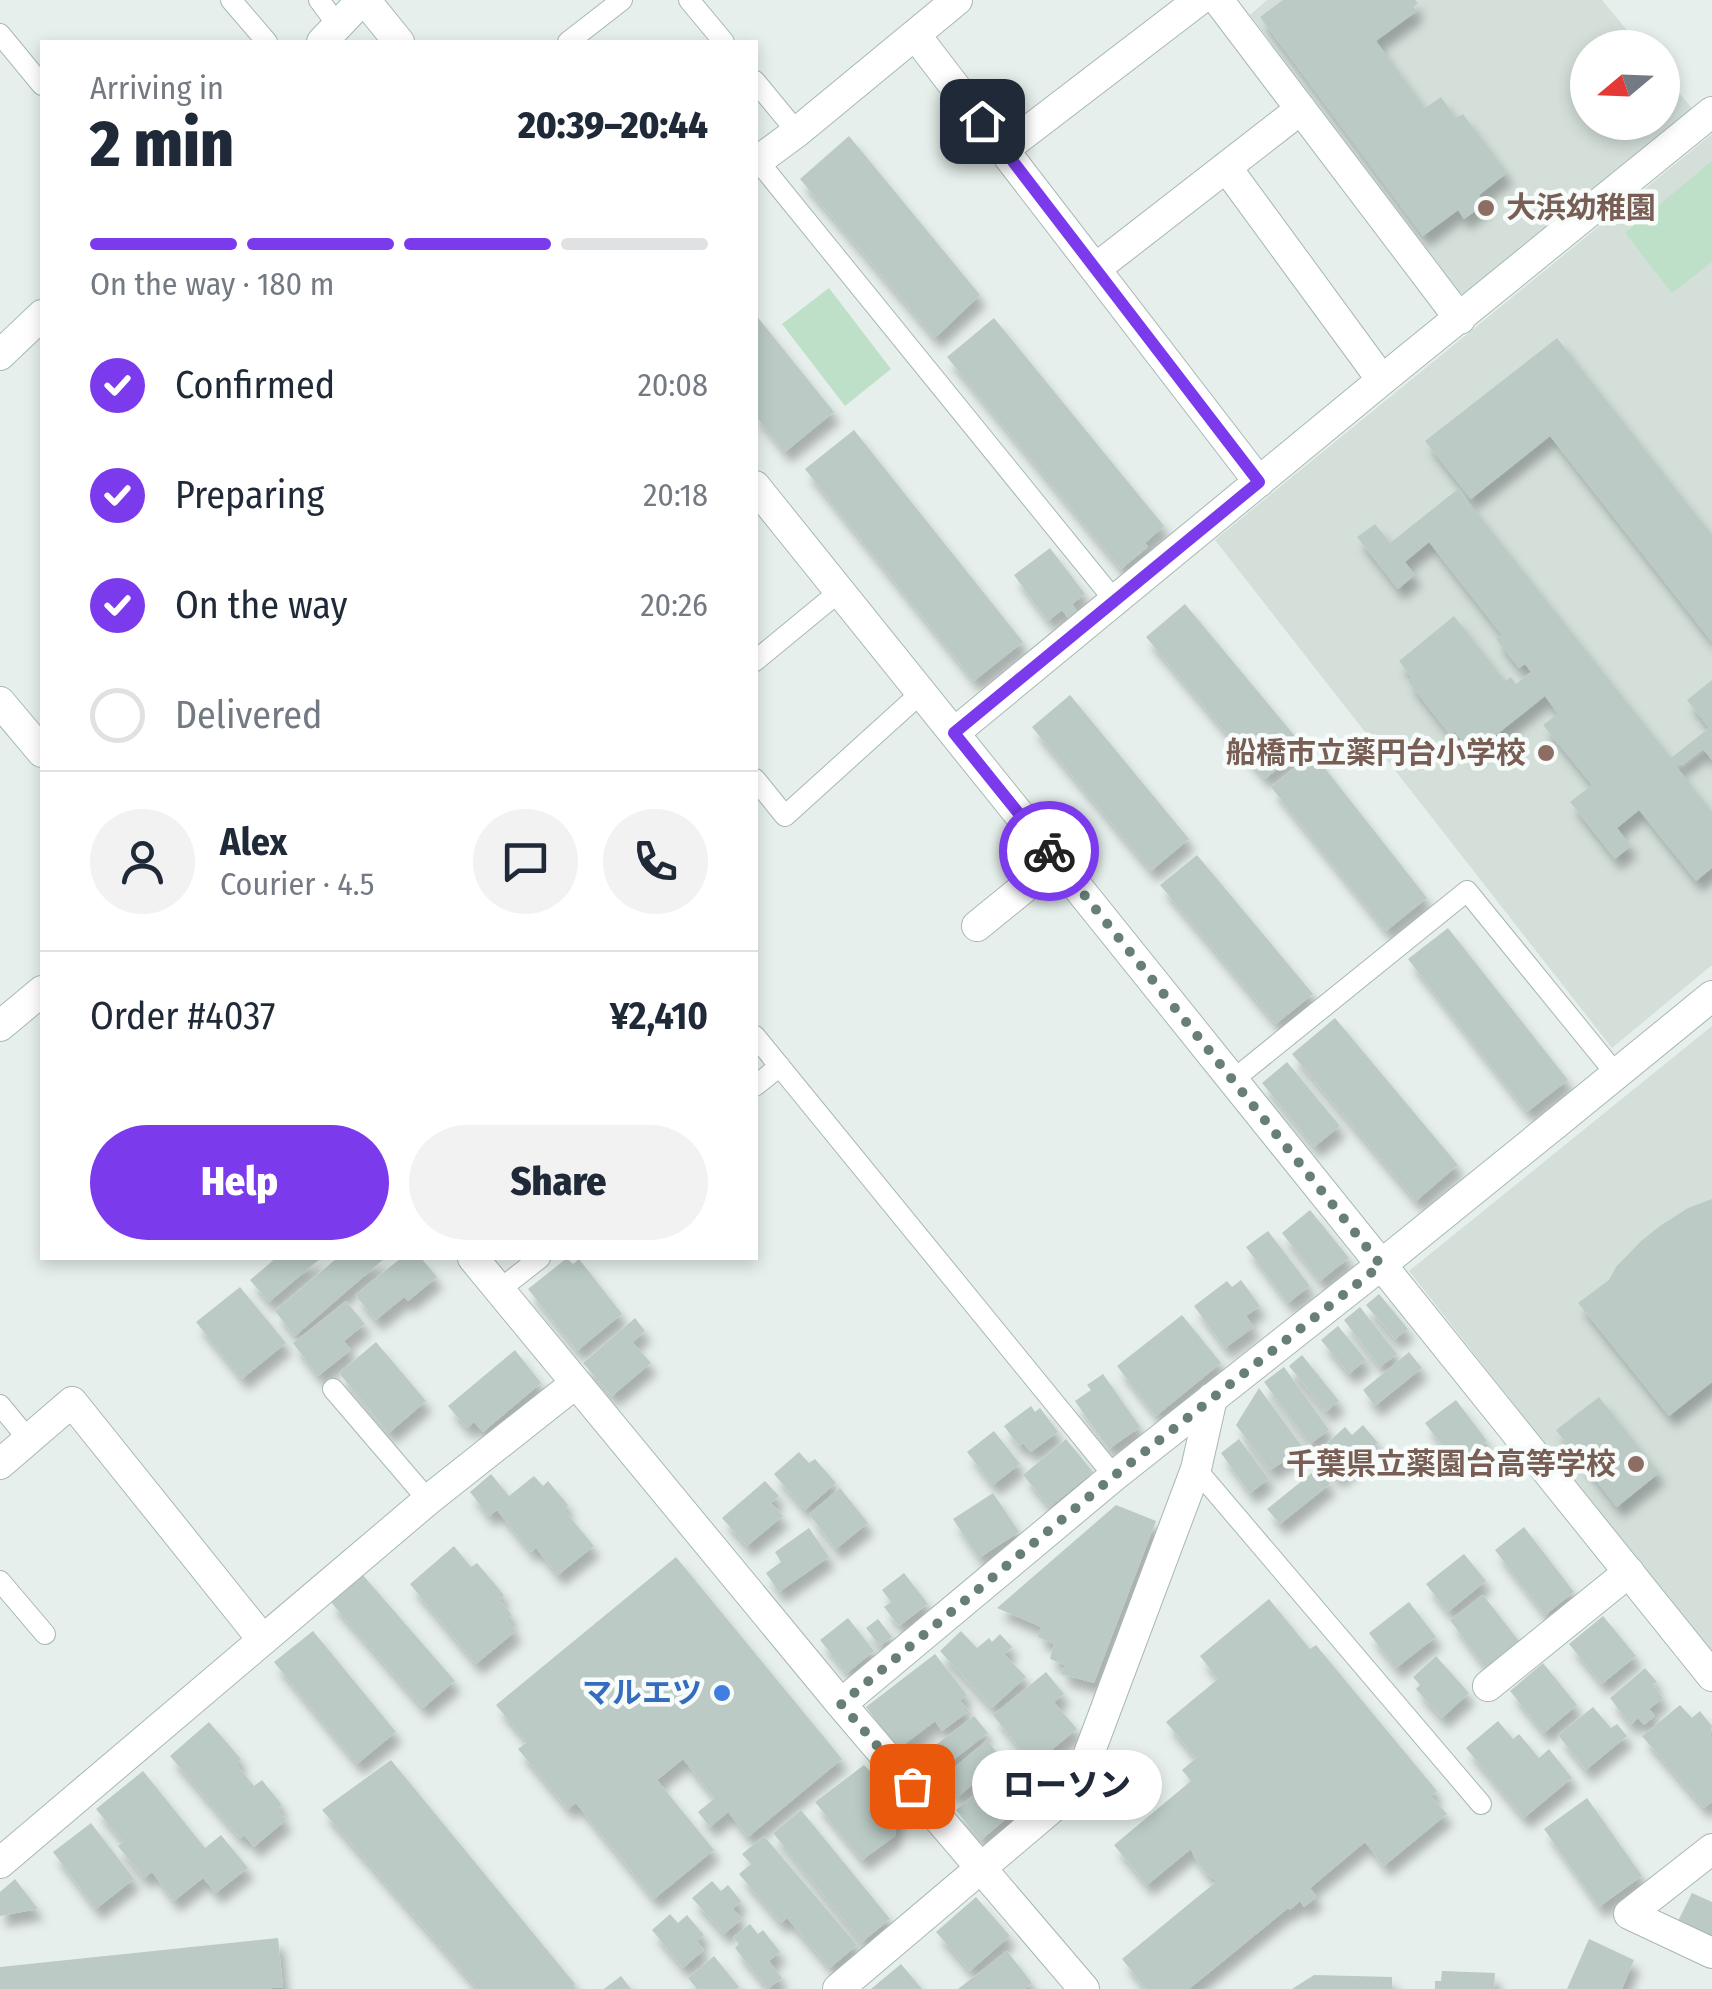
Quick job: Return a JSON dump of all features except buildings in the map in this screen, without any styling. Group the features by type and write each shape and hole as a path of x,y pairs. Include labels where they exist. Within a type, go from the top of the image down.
{"street":[{"path":"331,34 363,0 397,40"},
{"path":"758,160 957,0"},
{"path":"1004,150 1200,0"},
{"path":"1218,0 1460,319"},
{"path":"916,36 1259,482"},
{"path":"1095,269 1300,109"},
{"path":"954,733 1712,112"},
{"path":"1226,167 1382,380"},
{"path":"0,355 40,317"},
{"path":"758,490 1712,1676"},
{"path":"0,702 40,750"},
{"path":"977,926 1057,861"},
{"path":"0,1026 40,992"},
{"path":"841,1704 1114,1476 1712,996"},
{"path":"475,1260 841,1704 1084,1989"},
{"path":"0,1863 428,1500 576,1383"},
{"path":"838,1989 1060,1800 1084,1766 1196,1469 1212,1398"},
{"path":"0,1464 72,1402 263,1640"},
{"path":"1488,1686 1629,1572"},
{"path":"1712,1849 1629,1914 1712,1953"}],"lane":[{"path":"230,0 265,40"},
{"path":"319,0 331,34"},
{"path":"571,40 622,0"},
{"path":"689,0 722,40"},
{"path":"0,34 40,83"},
{"path":"758,85 796,132"},
{"path":"758,164 1114,601"},
{"path":"758,658 840,590"},
{"path":"758,783 785,816 922,692"},
{"path":"1233,1080 1466,891 1616,1074"},
{"path":"758,1040 1114,1476"},
{"path":"758,1084 780,1066"},
{"path":"499,1290 537,1260"},
{"path":"334,1389 428,1500"},
{"path":"0,1406 28,1439"},
{"path":"1196,1469 1481,1804"},
{"path":"0,1581 44,1634"}],"shaded area":[{"name":"大浜幼稚園","path":"1267,0 1602,0 1627,30 1570,30 1570,140 1659,140 1472,295 1460,293 1250,15"},
{"name":"大浜幼稚園","path":"1680,94 1694,111 1680,123"},
{"name":"船橋市立薬円台小学校","path":"1712,134 1712,965 1612,1048 1215,540"},
{"name":"千葉県立薬園台高等学校","path":"1712,1026 1712,1656 1409,1271"}],"green space":[{"path":"1712,161 1712,262 1672,293 1625,233"},
{"path":"829,288 891,369 845,406 782,324"}],"way so far":[{"path":"912,1786 841,1704 1114,1476 1381,1265 1049,851"}],"place":[{"name":"大浜幼稚園","path":"1486,208"},
{"name":"船橋市立薬円台小学校","path":"1546,753"},
{"name":"千葉県立薬園台高等学校","path":"1636,1464"},
{"name":"マルエツ","path":"722,1693"},
{"name":"ローソン","path":"912,1786"}],"route":[{"path":"982,121 1259,482 954,733 1049,851"}]}
